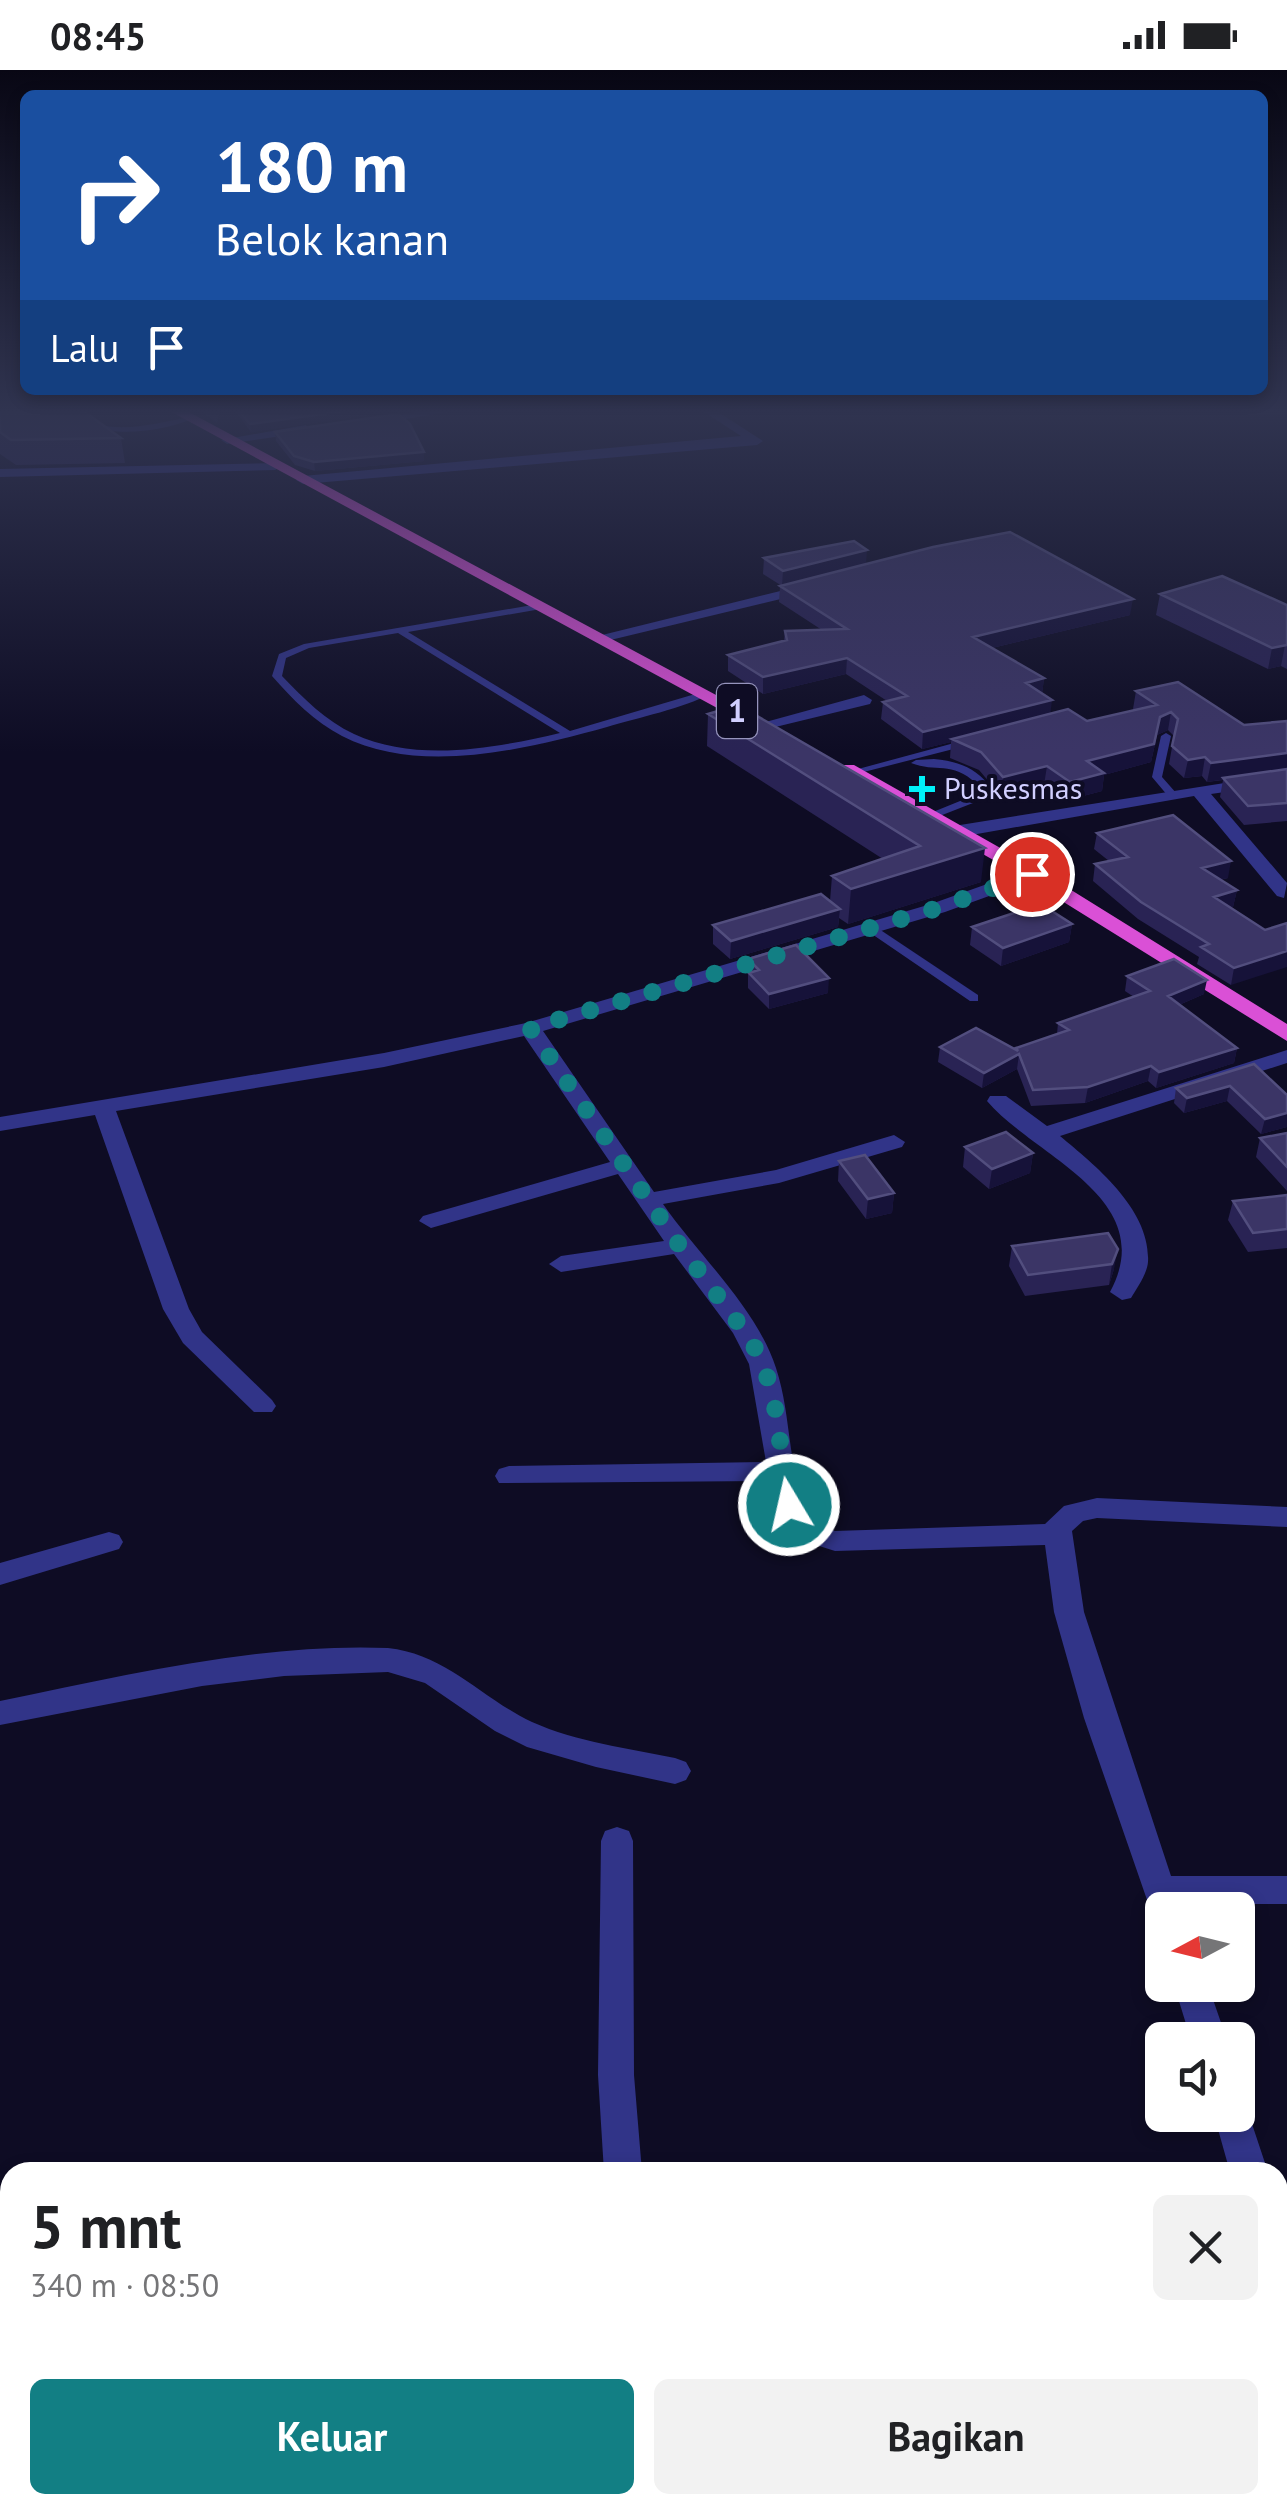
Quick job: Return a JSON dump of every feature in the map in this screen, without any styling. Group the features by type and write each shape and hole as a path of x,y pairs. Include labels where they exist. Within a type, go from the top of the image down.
{"highway":[{"name":"1","path":"385,524 793,740"},
{"path":"822,756 1032,874 1287,1034"}],"street":[{"path":"598,638 828,583"},
{"path":"763,725 864,700"},
{"path":"960,831 1287,778"},
{"path":"1198,790 1284,892"},
{"path":"0,1124 384,1060 530,1028 870,927 1032,874"},
{"path":"530,1028 680,1246 751,1340 766,1372 782,1471 794,1517 804,1531 818,1538 1056,1534"},
{"path":"1045,1134 1287,1056"},
{"path":"998,1101 1045,1134 1105,1192 1124,1218 1139,1264 1135,1278 1122,1292"},
{"path":"103,1107 176,1309 192,1338 264,1406"},
{"path":"648,1200 779,1176 894,1142"},
{"path":"432,1221 624,1165"},
{"path":"561,1264 680,1246"},
{"path":"508,1476 782,1471"},
{"path":"1159,1892 1069,1612 1056,1534 1068,1516 1097,1508 1287,1516"},
{"path":"0,1574 110,1542"},
{"path":"0,1713 192,1673 268,1664 398,1661 426,1670 482,1711 520,1730 569,1749 674,1771"},
{"path":"617,1841 616,2074 622,2162"},
{"path":"1255,1893 1287,1890"},
{"path":"1237,2132 1246,2162"}],"lane":[{"path":"538,607 293,650 277,664 278,676 326,721 360,741 390,748 461,751 567,733 705,694"},
{"path":"399,630 567,733"},
{"path":"1166,736 1157,777 1172,794"},
{"path":"856,774 978,740"},
{"path":"856,774 938,762 981,779 983,784 977,796 932,816"},
{"path":"870,927 974,998"}],"building":[{"path":"1010,532 1133,599 973,637 1044,678 1026,683 1052,700 923,732 883,702 907,696 847,658 763,677 728,655 787,640 785,631 847,629 780,586"},
{"path":"854,541 867,550 783,571 764,558"},
{"path":"1222,576 1287,605 1287,645 1272,648 1160,594"},
{"path":"1178,682 1244,725 1287,721 1287,753 1211,763 1205,757 1188,760 1172,746 1178,719 1171,712 1160,717 1154,744 1087,761 1104,773 1070,782 1047,766 1003,777 981,752 952,739 1068,709 1087,721 1157,705 1136,691"},
{"path":"738,705 985,848 851,889 832,876 920,846 708,714"},
{"path":"1287,769 1287,803 1248,806 1223,778"},
{"path":"1173,815 1231,861 1202,868 1237,890 1214,897 1265,930 1287,923 1287,951 1234,968 1201,947 1209,944 1141,902 1095,864 1128,857 1097,833"},
{"path":"821,894 840,909 731,941 713,925"},
{"path":"1041,904 1072,924 1003,948 972,927"},
{"path":"796,945 829,978 769,994 749,973 759,970 748,959"},
{"path":"1174,959 1207,980 1168,996 1237,1048 1159,1072 1151,1066 1088,1087 1033,1090 1019,1054 984,1073 940,1047 976,1028 1018,1051 1016,1048 1069,1030 1058,1023 1150,991 1127,976"},
{"path":"1254,1064 1287,1095 1287,1113 1265,1119 1230,1086 1187,1098 1176,1088"},
{"path":"1006,1132 1033,1153 992,1169 965,1147"},
{"path":"1287,1133 1287,1167 1260,1138"},
{"path":"865,1155 894,1193 868,1199 839,1161"},
{"path":"1287,1195 1287,1229 1253,1233 1233,1201"},
{"path":"1108,1233 1118,1249 1112,1264 1028,1275 1012,1246"}],"place":[{"name":"Puskesmas","path":"922,789"}],"route":[{"path":"789,1505 776,1412 766,1372 751,1340 680,1246 530,1028 938,908 1032,874"}]}
